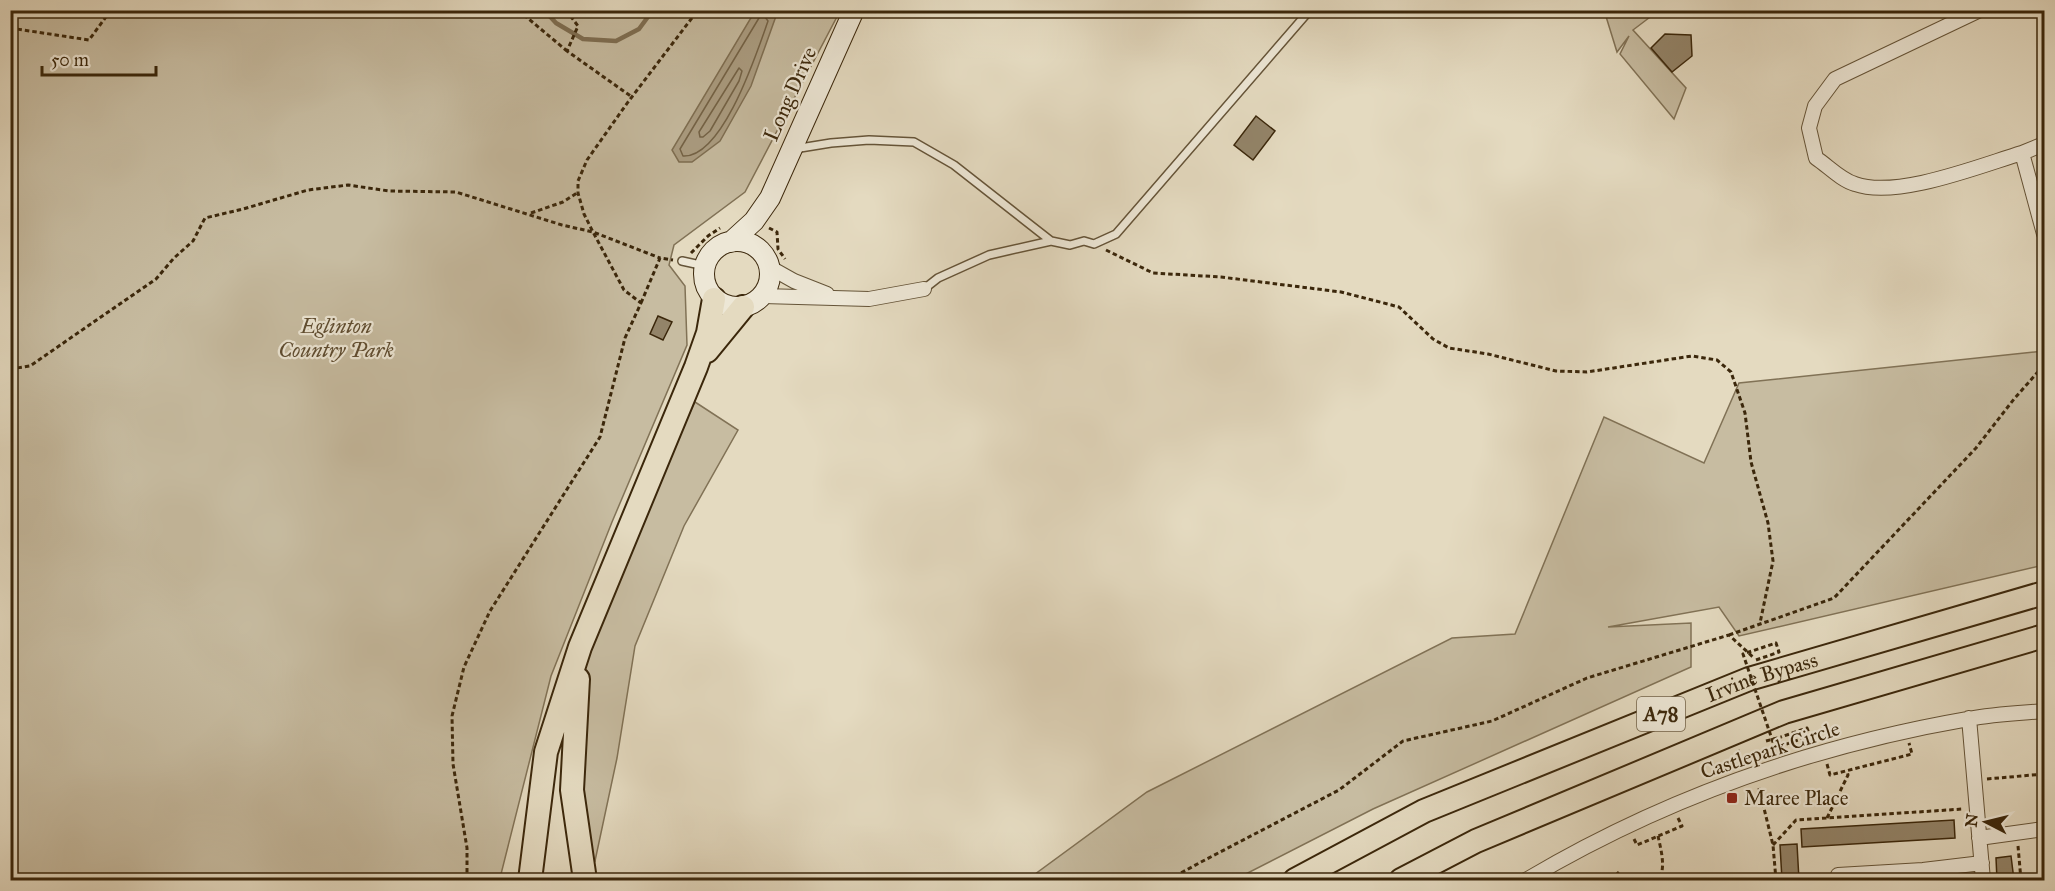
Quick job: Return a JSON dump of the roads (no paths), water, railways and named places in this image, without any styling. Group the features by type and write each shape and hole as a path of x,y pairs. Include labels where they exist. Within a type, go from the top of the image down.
{"main road":[{"name":"Long Drive","path":"766,260 764,225 770,198 854,10"},
{"name":"Long Drive","path":"731,242 754,221 770,198"},
{"path":"731,242 748,243 766,260 770,277 763,296 743,307 728,306 714,299 705,284 705,266 714,250 731,242"},
{"path":"530,880 546,752 580,647 696,367 708,333 714,299"},
{"path":"696,367 743,307"},
{"name":"Irvine Bypass","path":"1294,880 1424,811 1749,679 2044,592"},
{"name":"Irvine Bypass","path":"1401,880 1476,841 1784,712 2044,636"},
{"path":"580,647 572,790 585,880"}],"street":[{"path":"1980,10 1835,80 1815,106 1809,128 1816,158 1853,184 1874,188 1919,183 2022,153 2044,144"},
{"path":"2022,153 2044,234"},
{"path":"766,260 794,281 834,297"},
{"path":"763,296 869,299 924,289"},
{"name":"Castlepark Circle","path":"1526,880 1549,875 1629,826 1673,805 1824,751 1969,718 2044,711"},
{"path":"1969,718 1983,880"},
{"path":"1979,838 2044,829"},
{"path":"1838,875 1923,870 1982,863"}],"lane":[{"path":"924,289 938,278 989,255 1051,241 1070,245 1084,242 1094,244 1116,234 1310,10"},
{"path":"791,150 831,143 869,140 914,142 954,165 1051,241"},
{"path":"682,261 705,266"}],"water":[{"path":"755,11 766,11 776,16 751,86 720,141 692,162 679,162 672,150"}],"waterway":[{"path":"544,10 556,23 583,39 616,41 639,29 653,10"}],"place":[{"name":"Maree Place","path":"1732,798"}],"park label":[{"name":"Eglinton Country Park","path":"336,338"}]}
